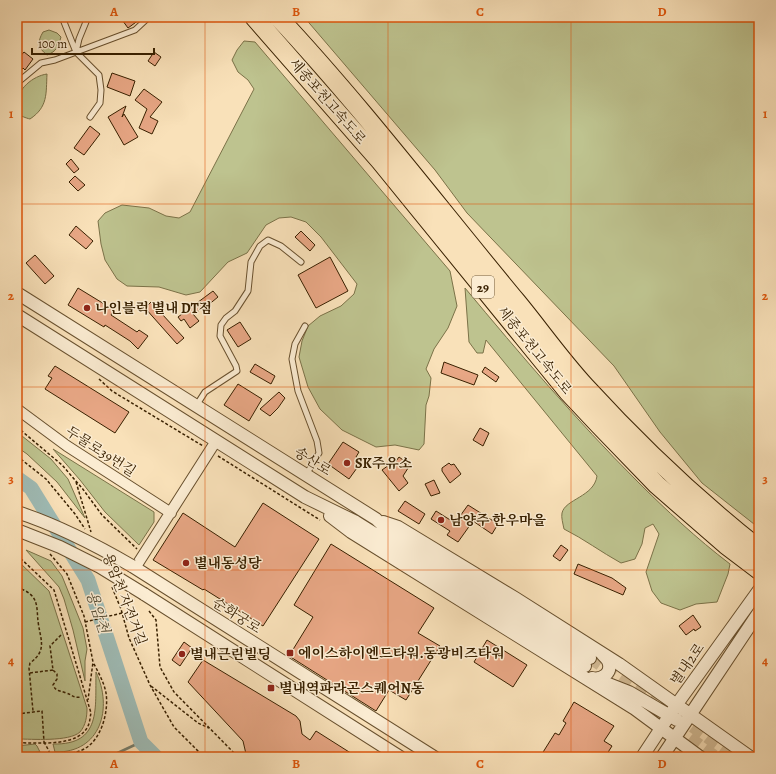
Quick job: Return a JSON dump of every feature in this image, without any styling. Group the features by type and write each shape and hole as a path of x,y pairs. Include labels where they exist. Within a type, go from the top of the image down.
{"highway":[{"name":"세종포천고속도로","path":"254,17 380,161 568,392 657,485 731,538 759,549"},
{"name":"세종포천고속도로","path":"278,17 358,106 585,386 677,479 759,570"}],"street":[{"name":"송산로","path":"17,292 376,519 393,534 588,670"},
{"path":"17,315 305,497 351,532 601,678 607,674 609,669 609,662 601,653"},
{"name":"두물로39번길","path":"17,409 68,446 171,513"},
{"path":"133,567 144,554 216,441"},
{"name":"순화궁로","path":"17,512 71,533 108,552 434,757"},
{"path":"376,519 398,527 509,594 677,704 750,757"},
{"path":"17,530 60,547 100,567 400,757"},
{"name":"별내2로","path":"642,757 677,704 759,590"},
{"path":"662,757 759,612"},
{"path":"588,670 684,724"},
{"path":"588,670 635,709 700,757"}],"lane":[{"path":"62,17 76,52 99,75 101,90 100,103 90,117"},
{"path":"76,52 79,38 88,17"},
{"path":"17,83 41,64 135,30 149,17"},
{"path":"196,406 205,392 237,371 236,366 220,336 221,325 226,318 235,311 248,291 251,262 260,246 268,240 281,246 301,262"},
{"path":"305,326 295,344 292,359 298,392 317,441 319,453 306,475"}],"path":[{"path":"754,17 759,24"},
{"path":"17,427 62,465 102,515 144,554"},
{"path":"17,456 46,479 75,514 86,531"},
{"path":"75,480 91,535"},
{"path":"47,551 67,574 84,616 92,662 88,702"},
{"path":"17,554 54,590 91,713 88,726 81,735 65,742 17,743"},
{"name":"용암천 자전거길","path":"110,582 122,613 129,638 150,685 174,727 204,757"},
{"path":"17,587 27,592 36,602 41,635 38,657 30,663 33,711"},
{"path":"149,611 156,620 160,667 174,692 238,757"},
{"path":"85,622 122,613"},
{"path":"52,670 50,646 61,635"},
{"path":"17,756 64,754 83,749 94,740 101,729 106,713 106,694 101,676 92,662"},
{"path":"30,673 52,670 57,674 57,679 53,685 54,689 67,693 74,698 81,697"},
{"path":"150,685 198,723 211,729"},
{"path":"17,714 42,711 44,742 49,751 49,757"}],"green space":[{"path":"304,17 759,17 759,528 702,483 660,432 614,366 467,213 435,170"},
{"path":"49,30 57,33 61,37 57,48 47,55 40,47 39,42 43,32"},
{"path":"244,41 255,42 450,271 457,306 448,328 434,349 426,369 431,378 429,396 426,405 424,444 419,450 395,445 376,447 342,430 320,409 308,387 299,357 302,341 308,326 320,316 341,306 354,294 357,284 321,237 306,222 291,217 279,218 266,225 247,253 228,262 200,292 186,295 159,287 127,286 117,279 105,260 98,221 105,213 122,205 149,208 166,216 179,218 190,212 254,89 248,80 238,72 232,60"},
{"path":"47,74 45,100 40,110 30,119 20,115 17,111 17,104 23,88 36,77"},
{"path":"465,288 506,337 614,458 682,524 730,564 728,574 717,602 696,604 680,610 661,603 652,591 646,572 659,534 653,524 645,528 642,544 635,559 621,563 564,529 562,513 564,508 591,489 597,476 486,340 483,353 477,353 469,342"},
{"path":"17,432 51,459 68,479 85,518 57,482 27,454 17,447"},
{"path":"53,449 154,512 154,522 139,545 105,512"},
{"path":"26,550 51,561 62,576 83,628 87,649 85,661 85,681 73,630 59,587"},
{"path":"17,560 49,591 87,708 84,726 80,732 75,735 59,739 17,739"},
{"path":"96,672 101,686 103,700 103,713 99,726 93,737 83,745 71,750 55,752 53,744 69,743 80,738 88,731 95,711"},
{"path":"35,744 40,752 17,754 17,746"}],"building":[{"path":"120,17 143,17 128,28"},
{"path":"24,52 33,59 25,70 23,68 21,70 17,67 17,60"},
{"path":"154,52 161,57 155,66 148,61"},
{"path":"112,73 135,81 130,96 107,87"},
{"path":"144,89 162,102 150,117 158,121 152,134 139,128 147,109 135,100"},
{"path":"126,106 122,117 124,114 138,137 124,145 108,117"},
{"path":"90,126 100,134 84,155 74,148"},
{"path":"71,159 79,169 74,173 66,164"},
{"path":"75,176 85,185 78,191 69,182"},
{"path":"76,226 93,241 86,249 69,235"},
{"path":"301,231 315,245 310,251 295,237"},
{"path":"35,255 54,276 45,284 26,263"},
{"path":"330,257 348,291 316,308 298,275"},
{"path":"78,288 114,310 111,315 137,332 139,330 148,336 138,349 130,341 105,325 104,327 68,305"},
{"path":"213,291 218,297 207,306 193,314 199,321 190,328 184,319 181,321 178,317"},
{"path":"151,302 184,338 177,344 145,308"},
{"path":"240,322 251,339 238,347 227,330"},
{"path":"444,362 478,375 474,385 441,373"},
{"path":"255,364 275,376 271,384 250,372"},
{"path":"55,366 129,412 115,433 45,389 52,378 48,376"},
{"path":"485,367 499,377 496,382 482,372"},
{"path":"238,384 262,399 249,421 224,405"},
{"path":"279,392 285,398 270,416 260,409"},
{"path":"480,428 489,433 483,446 473,440"},
{"path":"343,442 359,452 356,457 362,461 349,479 328,464"},
{"path":"399,457 410,465 403,476 408,483 399,491 382,470 389,465 391,468"},
{"path":"449,463 451,465 454,464 461,474 450,483 442,471 442,468"},
{"path":"434,480 440,493 431,496 425,484"},
{"path":"405,501 425,514 419,524 398,511"},
{"path":"263,503 319,539 263,626 204,589 203,590 153,560 183,513 235,547"},
{"path":"468,505 498,524 492,534 473,521 458,542 447,535 450,531 431,519 436,511 455,523"},
{"path":"331,544 434,608 418,633 440,646 406,700 389,690 376,711 289,656 313,617 294,605"},
{"path":"561,545 568,550 560,561 553,556"},
{"path":"578,564 612,578 626,588 623,595 574,574"},
{"path":"693,615 701,627 695,631 694,629 686,635 679,626"},
{"path":"487,640 527,665 513,687 474,662"},
{"name":"별내근린빌딩","path":"184,642 192,648 180,666 172,660"},
{"path":"203,660 296,716 300,721 302,734 310,740 316,731 357,757 258,757 254,753 246,754 243,741 188,682"},
{"path":"574,702 614,726 604,741 612,746 605,757 540,757 555,733 559,735 566,723 563,721"}],"waterway":[{"name":"용암천","path":"17,478 31,488 88,580 141,742 156,757"},
{"path":"109,757 141,742"}],"tunnel":[{"path":"590,658 656,702"},
{"path":"661,716 716,757"},
{"path":"678,716 734,757"}],"place":[{"name":"나인블럭 별내 DT점","path":"87,308"},
{"name":"SK주유소","path":"347,463"},
{"name":"남양주 한우마을","path":"441,520"},
{"name":"별내동성당","path":"186,563"},
{"name":"에이스하이엔드타워.동광비즈타워","path":"290,653"},
{"name":"별내근린빌딩","path":"182,654"},
{"name":"별내역파라곤스퀘어N동","path":"271,688"}]}
